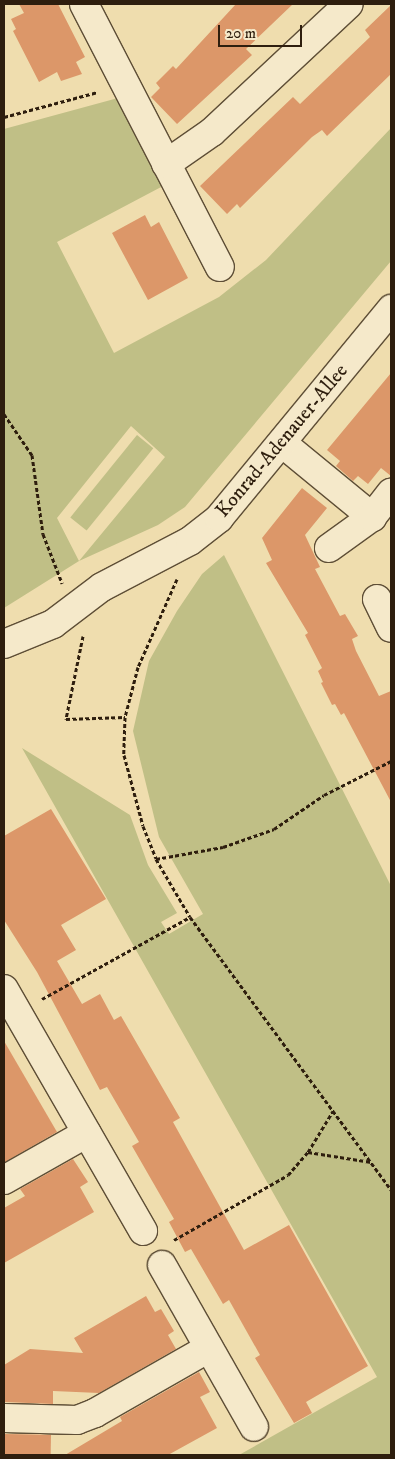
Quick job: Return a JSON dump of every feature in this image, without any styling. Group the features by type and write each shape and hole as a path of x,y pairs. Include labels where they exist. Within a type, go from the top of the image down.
{"street":[{"path":"84,4 220,267"},
{"path":"166,164 212,132 349,4"},
{"name":"Konrad-Adenauer-Allee","path":"4,644 52,624 122,574 176,549 219,518 391,309"},
{"path":"282,443 372,517"},
{"path":"329,548 372,517 391,493"},
{"path":"377,599 391,628"},
{"path":"4,989 143,1231"},
{"path":"4,1180 87,1134"},
{"path":"166,1253 209,1348 254,1427"},
{"path":"4,1418 77,1420 209,1348"}],"path":[{"path":"4,117 125,84"},
{"path":"176,549 178,581 138,667 125,717 124,756 132,792 156,859 190,917 391,1190"},
{"path":"156,859 223,847 274,829 324,794 391,762"},
{"path":"17,1012 190,917"},
{"path":"166,1253 288,1175 308,1152 333,1110"},
{"path":"308,1152 371,1162"}],"shaded area":[{"path":"118,98 163,186 57,242 114,353 219,297 266,260 391,128 391,261 185,507 158,525 79,561 4,608 4,129","holes":["131,426 165,457 79,561 57,518"]},
{"path":"137,435 153,448 87,531 70,517"},
{"path":"224,555 391,886 391,1455 239,1455 377,1377 22,748 130,815 148,865 177,913 161,922 169,934 203,914 159,837 133,731 149,661 177,611 202,574"}],"building":[{"path":"19,4 58,4 85,57 76,62 82,74 61,81 57,72 39,82 13,31 16,29 11,19 24,13"},
{"path":"236,4 293,4 246,49 252,55 177,124 151,97 160,88 156,83 173,66 176,69"},
{"path":"391,5 391,74 327,136 322,130 312,137 240,208 237,204 227,214 200,186 293,97 300,104 370,37 365,30"},
{"path":"145,215 151,227 159,222 188,278 148,300 112,233"},
{"path":"391,373 391,476 381,468 368,484 358,476 353,481 336,466 340,461 327,450"},
{"path":"302,488 327,508 305,535 320,567 315,569 340,616 345,614 358,636 352,639 356,651 379,696 391,691 391,802 344,713 341,715 335,704 332,705 321,683 323,682 318,671 322,668 305,635 308,633 266,563 272,560 262,538"},
{"path":"51,809 106,899 61,925 76,950 57,961 82,1004 100,994 114,1020 121,1016 180,1118 173,1122 244,1250 289,1225 368,1366 306,1402 312,1413 294,1423 255,1358 260,1355 229,1300 223,1304 191,1249 185,1252 169,1222 174,1219 132,1146 139,1142 107,1087 100,1090 37,972 4,920 4,836"},
{"path":"4,1041 57,1132 5,1162 4,1160"},
{"path":"73,1159 88,1182 80,1187 94,1212 4,1263 4,1208 25,1196 20,1189"},
{"path":"146,1296 155,1312 161,1309 174,1331 168,1335 176,1349 99,1393 53,1391 53,1404 4,1402 4,1365 30,1349 83,1353 74,1338"},
{"path":"199,1372 210,1392 200,1397 217,1428 168,1455 65,1455 122,1421 120,1417"},
{"path":"4,1434 51,1435 51,1455 4,1455"}]}
